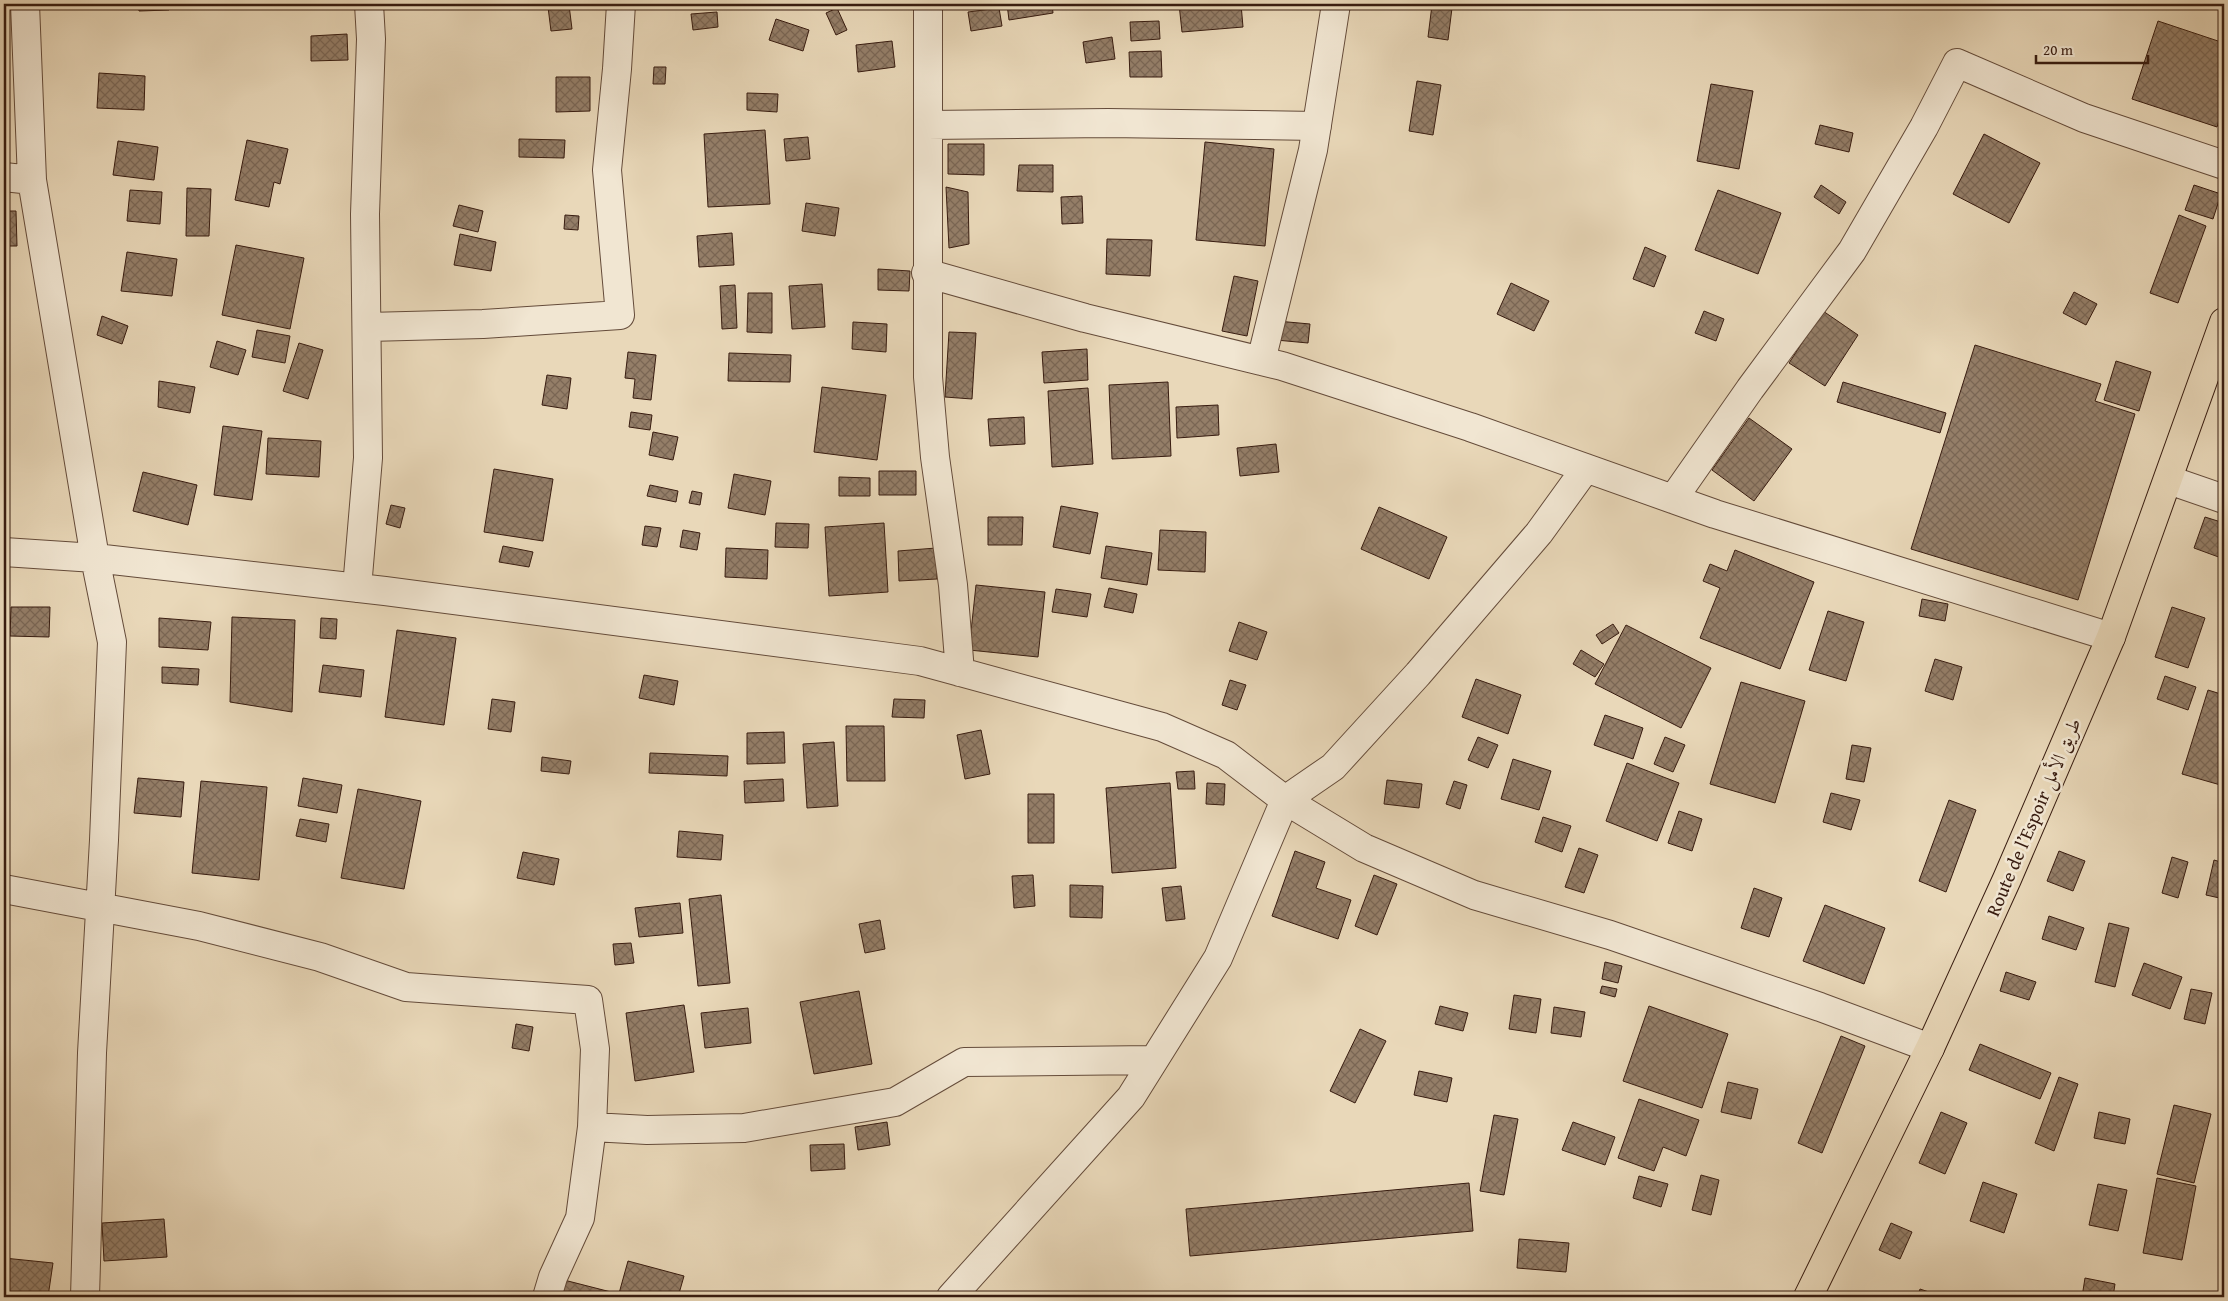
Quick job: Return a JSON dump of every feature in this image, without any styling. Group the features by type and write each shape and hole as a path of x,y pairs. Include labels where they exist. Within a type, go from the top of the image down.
{"highway":[{"name":"Route de l’Espoir طريق الأمل","path":"1808,1297 1930,1048 2007,879 2111,637 2169,480 2224,322"}],"street":[{"path":"26,4 32,180 94,558 112,642 92,1053 85,1297"},
{"path":"357,588 368,458 368,327 365,214 371,39 369,4"},
{"path":"368,327 483,324 620,315 607,170 621,4"},
{"path":"928,4 926,272 928,377 935,457 953,585 960,672"},
{"path":"1261,361 1313,150 1336,4"},
{"path":"1673,499 1750,389 1852,251 1924,127 1957,64 2084,118 2224,165"},
{"path":"928,125 1108,123 1316,126"},
{"path":"4,178 32,180"},
{"path":"926,272 1086,318 1261,361 1470,427 1673,499 2111,637"},
{"path":"951,1297 1131,1097 1218,958 1286,800 1333,768 1392,703 1539,533 1586,468"},
{"path":"2169,480 2224,499"},
{"path":"4,552 94,558 357,588 920,661 1162,727 1226,755 1286,800 1364,848 1474,895 1610,935 1820,1007 1930,1048"},
{"path":"4,890 100,906 198,926 320,957 406,987 588,1000 596,1049 592,1127 580,1218 553,1277 547,1297"},
{"path":"592,1127 647,1130 744,1128 895,1102 964,1062 1154,1060"}],"building":[{"path":"138,4 169,4 169,10 139,11"},
{"path":"378,4 398,4 399,6 379,9"},
{"path":"1007,4 1052,4 1053,13 1009,20"},
{"path":"1179,4 1241,4 1243,27 1182,32"},
{"path":"569,5 572,29 551,31 548,7"},
{"path":"1432,5 1452,8 1448,40 1428,37"},
{"path":"837,8 847,30 836,35 826,13"},
{"path":"999,8 1002,26 971,31 968,12"},
{"path":"717,12 718,27 693,30 691,14"},
{"path":"776,19 809,30 803,51 769,40"},
{"path":"1159,21 1160,39 1131,41 1130,22"},
{"path":"2158,21 2224,43 2224,105 2217,127 2132,99"},
{"path":"347,34 348,60 311,61 311,36"},
{"path":"1112,37 1115,59 1086,63 1083,42"},
{"path":"892,41 895,67 858,72 856,45"},
{"path":"1161,51 1162,77 1130,77 1129,52"},
{"path":"654,67 666,67 665,84 653,84"},
{"path":"99,73 145,76 144,110 97,108"},
{"path":"556,77 590,77 590,111 556,112"},
{"path":"1417,81 1441,85 1433,135 1409,131"},
{"path":"1711,84 1753,91 1739,169 1697,161"},
{"path":"747,93 778,94 777,112 747,110"},
{"path":"2224,121 2224,137 2219,136"},
{"path":"1820,125 1853,133 1849,152 1815,144"},
{"path":"765,130 770,204 708,207 704,134"},
{"path":"1984,134 2040,163 2009,223 1953,194"},
{"path":"808,137 810,159 786,161 784,139"},
{"path":"519,139 565,140 564,158 519,157"},
{"path":"247,140 288,149 280,184 274,182 269,207 235,200"},
{"path":"118,141 158,147 154,180 113,175"},
{"path":"1205,142 1274,149 1265,246 1196,240"},
{"path":"948,144 984,144 984,175 948,174"},
{"path":"1019,165 1053,165 1053,192 1017,191"},
{"path":"1821,185 1846,202 1839,214 1814,197"},
{"path":"2194,185 2221,194 2213,219 2185,210"},
{"path":"946,187 968,192 969,244 949,248"},
{"path":"187,188 211,189 209,236 186,236"},
{"path":"130,190 162,192 160,224 127,221"},
{"path":"1718,190 1781,213 1758,274 1695,250"},
{"path":"1082,196 1083,223 1062,224 1061,197"},
{"path":"806,203 839,208 835,236 802,231"},
{"path":"459,205 483,211 478,232 453,226"},
{"path":"4,211 16,211 17,246 4,246"},
{"path":"565,215 579,216 578,230 564,229"},
{"path":"2179,215 2206,226 2178,303 2150,293"},
{"path":"732,233 734,265 699,267 697,236"},
{"path":"460,234 496,242 491,271 454,265"},
{"path":"1107,239 1152,240 1150,276 1106,274"},
{"path":"236,245 304,258 290,329 222,315"},
{"path":"1645,247 1666,256 1654,287 1633,279"},
{"path":"127,252 177,259 172,296 121,291"},
{"path":"4,258 7,258 8,283 4,283"},
{"path":"878,269 910,271 909,291 878,290"},
{"path":"1234,276 1258,281 1247,336 1222,331"},
{"path":"1511,283 1549,301 1534,331 1497,314"},
{"path":"822,284 825,327 792,329 789,286"},
{"path":"735,285 737,328 722,329 720,286"},
{"path":"2074,292 2097,304 2086,325 2063,313"},
{"path":"748,293 772,293 772,333 747,332"},
{"path":"1704,311 1724,319 1716,341 1695,333"},
{"path":"1823,311 1858,335 1825,386 1789,363"},
{"path":"102,316 128,326 122,344 97,335"},
{"path":"1277,321 1310,324 1308,343 1276,340"},
{"path":"853,322 887,324 886,352 852,349"},
{"path":"257,330 290,336 285,363 252,357"},
{"path":"949,332 976,333 972,399 945,397"},
{"path":"217,341 246,350 238,375 210,367"},
{"path":"299,343 323,350 308,399 283,391"},
{"path":"1975,345 2101,384 2095,401 2135,414 2078,600 1911,549"},
{"path":"1087,349 1088,380 1044,383 1042,352"},
{"path":"628,352 656,355 651,400 633,398 635,379 625,378"},
{"path":"729,353 791,355 790,382 728,381"},
{"path":"2116,361 2151,372 2139,411 2104,400"},
{"path":"547,375 571,378 567,409 542,405"},
{"path":"159,381 195,387 190,413 158,407"},
{"path":"1168,382 1171,456 1112,459 1109,385"},
{"path":"1843,382 1946,413 1940,433 1837,402"},
{"path":"822,387 886,395 877,460 814,452"},
{"path":"1088,388 1093,464 1052,467 1048,391"},
{"path":"1218,405 1219,435 1177,438 1176,407"},
{"path":"631,412 652,415 650,430 629,427"},
{"path":"1024,417 1025,444 990,446 988,419"},
{"path":"1749,418 1792,449 1754,501 1712,470"},
{"path":"223,426 262,431 252,500 214,495"},
{"path":"653,432 678,437 673,460 649,455"},
{"path":"268,438 321,441 319,477 266,474"},
{"path":"1276,444 1279,472 1240,476 1237,448"},
{"path":"494,469 553,479 543,541 484,532"},
{"path":"879,471 916,471 916,495 879,495"},
{"path":"143,472 197,485 188,525 133,511"},
{"path":"734,474 771,481 765,515 728,508"},
{"path":"839,477 870,478 870,496 839,496"},
{"path":"650,485 678,491 676,502 647,496"},
{"path":"692,491 702,493 700,505 689,503"},
{"path":"391,505 405,508 400,528 386,524"},
{"path":"1061,506 1098,513 1090,554 1053,547"},
{"path":"1379,507 1447,537 1429,579 1361,549"},
{"path":"988,517 1023,517 1022,545 988,545"},
{"path":"2205,517 2224,523 2224,559 2194,548"},
{"path":"776,523 809,524 808,548 775,547"},
{"path":"884,523 888,592 829,596 825,527"},
{"path":"645,526 661,528 657,547 642,545"},
{"path":"683,530 700,533 697,550 680,547"},
{"path":"1160,530 1206,532 1205,572 1158,570"},
{"path":"503,546 533,552 529,567 499,562"},
{"path":"1106,546 1152,553 1147,585 1101,578"},
{"path":"726,548 768,550 767,579 725,577"},
{"path":"936,548 937,579 899,581 898,551"},
{"path":"1735,550 1814,582 1780,669 1700,638 1720,588 1703,581 1710,564 1727,571"},
{"path":"976,585 1045,592 1038,657 969,650"},
{"path":"1109,588 1137,594 1133,613 1104,607"},
{"path":"1056,589 1091,594 1087,617 1052,612"},
{"path":"1922,599 1948,604 1945,621 1919,616"},
{"path":"11,607 50,607 49,637 10,636"},
{"path":"2172,607 2205,618 2188,668 2155,657"},
{"path":"1828,611 1864,622 1846,681 1809,670"},
{"path":"232,617 295,620 292,712 230,702"},
{"path":"159,618 211,622 208,650 159,647"},
{"path":"321,618 337,619 336,639 320,638"},
{"path":"1239,622 1267,632 1257,660 1229,651"},
{"path":"1613,624 1619,633 1602,644 1596,635"},
{"path":"1626,625 1711,668 1681,728 1595,684"},
{"path":"397,630 456,638 444,725 385,717"},
{"path":"1581,650 1604,664 1595,677 1573,664"},
{"path":"1935,659 1962,667 1953,700 1925,691"},
{"path":"323,665 364,670 361,697 319,692"},
{"path":"162,667 199,669 198,685 162,683"},
{"path":"644,675 678,681 674,705 639,698"},
{"path":"2165,676 2196,687 2188,710 2157,699"},
{"path":"1476,679 1521,695 1508,734 1462,717"},
{"path":"1230,680 1246,685 1237,710 1222,705"},
{"path":"1741,682 1805,701 1775,803 1710,784"},
{"path":"2208,690 2224,695 2224,786 2182,774"},
{"path":"492,699 515,702 511,732 488,729"},
{"path":"894,699 925,700 924,718 892,717"},
{"path":"1605,715 1643,728 1633,759 1594,745"},
{"path":"846,726 884,726 885,781 847,781"},
{"path":"981,730 990,774 965,779 957,735"},
{"path":"784,732 785,763 747,764 747,733"},
{"path":"1478,737 1498,745 1488,768 1468,760"},
{"path":"1665,737 1685,745 1673,772 1654,764"},
{"path":"834,742 838,806 807,808 803,744"},
{"path":"1852,745 1871,748 1864,782 1846,779"},
{"path":"650,753 728,756 727,776 649,773"},
{"path":"542,757 571,761 569,774 541,771"},
{"path":"1513,759 1551,771 1539,810 1501,799"},
{"path":"1627,763 1679,783 1657,841 1606,821"},
{"path":"1194,771 1195,789 1178,789 1176,772"},
{"path":"138,778 184,782 181,817 134,813"},
{"path":"303,778 342,785 337,813 298,806"},
{"path":"783,779 784,801 745,803 744,781"},
{"path":"1387,780 1422,784 1419,808 1384,804"},
{"path":"201,781 267,787 259,880 192,873"},
{"path":"1454,781 1467,785 1460,809 1446,804"},
{"path":"1170,783 1176,868 1112,873 1106,788"},
{"path":"1207,783 1225,784 1224,805 1206,804"},
{"path":"358,789 421,801 404,889 341,878"},
{"path":"1831,793 1860,800 1851,830 1823,822"},
{"path":"1028,794 1054,794 1054,843 1028,843"},
{"path":"1949,800 1976,810 1946,892 1919,881"},
{"path":"1679,811 1702,819 1692,851 1668,843"},
{"path":"1543,817 1571,826 1562,852 1535,842"},
{"path":"300,819 329,824 326,842 296,836"},
{"path":"679,831 723,835 721,860 677,857"},
{"path":"1579,848 1598,855 1584,893 1565,887"},
{"path":"1295,851 1325,862 1316,888 1351,900 1338,939 1272,916"},
{"path":"2059,851 2085,861 2073,891 2047,881"},
{"path":"523,852 559,859 554,885 517,878"},
{"path":"2172,857 2188,862 2178,898 2162,893"},
{"path":"2214,860 2224,863 2224,899 2206,895"},
{"path":"1033,875 1035,906 1014,908 1012,876"},
{"path":"1374,875 1397,884 1377,935 1355,926"},
{"path":"1070,885 1103,886 1102,918 1070,917"},
{"path":"1181,886 1185,919 1166,921 1162,888"},
{"path":"1754,888 1782,898 1769,937 1741,928"},
{"path":"721,895 730,983 698,986 689,899"},
{"path":"680,903 683,933 639,937 635,908"},
{"path":"1825,905 1885,928 1864,984 1803,961"},
{"path":"2049,916 2084,928 2076,950 2042,939"},
{"path":"880,920 885,949 865,953 859,924"},
{"path":"2109,923 2129,928 2115,987 2095,982"},
{"path":"631,943 634,963 615,965 613,944"},
{"path":"1605,962 1622,966 1618,983 1602,979"},
{"path":"2144,963 2182,977 2170,1009 2132,995"},
{"path":"2006,972 2036,982 2029,1000 2000,991"},
{"path":"1602,986 1617,989 1615,997 1600,993"},
{"path":"2191,989 2212,993 2205,1024 2184,1019"},
{"path":"859,991 872,1064 814,1074 800,1002"},
{"path":"1514,995 1541,999 1536,1033 1509,1029"},
{"path":"684,1005 694,1072 635,1081 626,1013"},
{"path":"1440,1006 1468,1013 1463,1031 1435,1024"},
{"path":"1649,1006 1728,1034 1702,1108 1623,1081"},
{"path":"1554,1007 1585,1012 1581,1037 1551,1033"},
{"path":"748,1008 751,1043 705,1048 701,1013"},
{"path":"516,1024 533,1027 529,1051 512,1048"},
{"path":"1360,1029 1386,1041 1355,1103 1330,1091"},
{"path":"1841,1036 1865,1046 1822,1153 1798,1143"},
{"path":"1980,1044 2051,1073 2040,1099 1969,1070"},
{"path":"1419,1071 1452,1078 1447,1102 1414,1095"},
{"path":"2059,1077 2078,1084 2054,1151 2035,1143"},
{"path":"1728,1082 1758,1089 1751,1119 1721,1112"},
{"path":"1639,1099 1699,1120 1686,1156 1663,1147 1654,1171 1618,1158"},
{"path":"2174,1105 2211,1114 2194,1183 2157,1174"},
{"path":"1941,1112 1967,1123 1945,1174 1919,1163"},
{"path":"2099,1112 2130,1119 2125,1144 2094,1138"},
{"path":"1494,1115 1518,1119 1504,1195 1480,1191"},
{"path":"887,1122 890,1145 858,1150 855,1127"},
{"path":"1573,1122 1615,1137 1605,1165 1562,1150"},
{"path":"844,1144 845,1169 811,1171 810,1145"},
{"path":"1701,1175 1719,1180 1711,1215 1692,1210"},
{"path":"1639,1176 1668,1184 1661,1207 1633,1198"},
{"path":"2157,1178 2196,1186 2182,1260 2143,1253"},
{"path":"1983,1182 2017,1194 2004,1233 1970,1221"},
{"path":"1469,1183 1473,1231 1190,1256 1186,1209"},
{"path":"2098,1184 2127,1190 2118,1231 2089,1225"},
{"path":"164,1219 167,1257 104,1261 102,1223"},
{"path":"1891,1223 1912,1232 1900,1259 1879,1250"},
{"path":"1519,1239 1569,1243 1566,1272 1517,1268"},
{"path":"4,1258 53,1263 48,1297 4,1297"},
{"path":"628,1261 684,1276 678,1297 618,1297"},
{"path":"2085,1278 2115,1284 2113,1297 2082,1297"},
{"path":"564,1280 611,1292 610,1297 560,1297"},
{"path":"1920,1289 1938,1295 1938,1297 1917,1297"}]}
